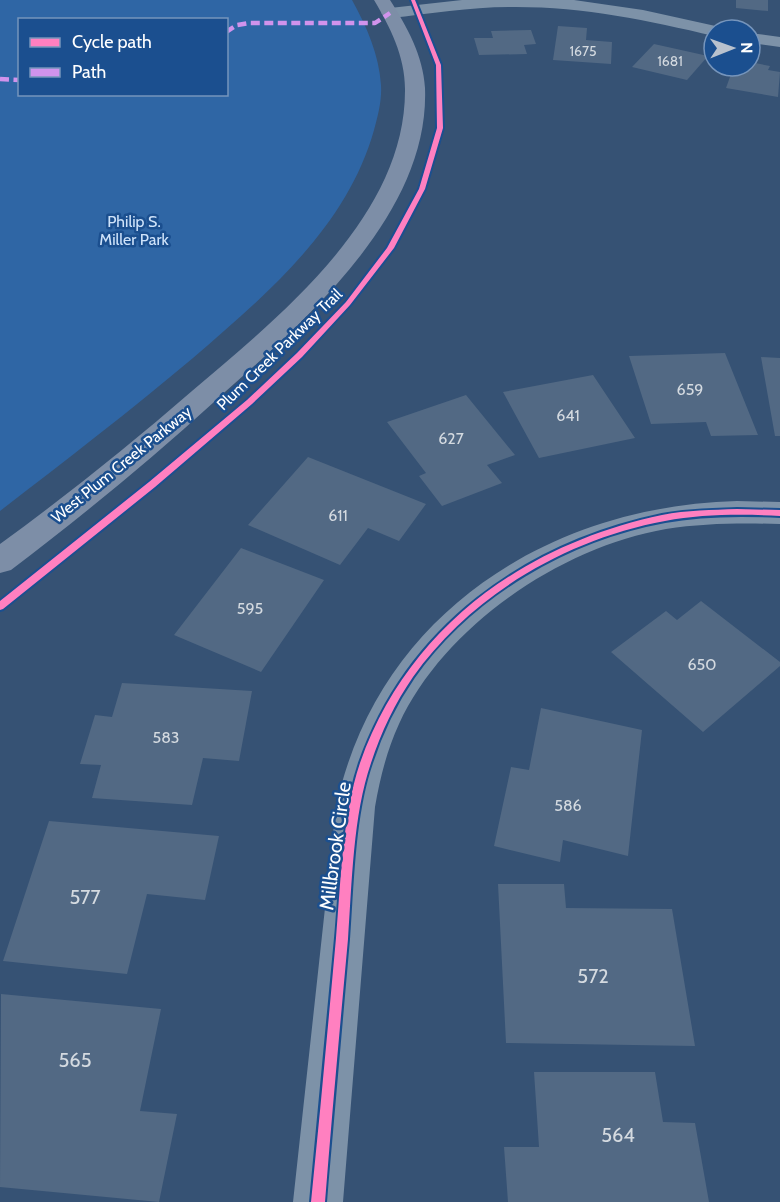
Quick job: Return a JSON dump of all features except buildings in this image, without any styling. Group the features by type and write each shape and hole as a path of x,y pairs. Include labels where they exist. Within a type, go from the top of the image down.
{"main road":[{"name":"West Plum Creek Parkway","path":"0,561 165,431 273,334 328,279 361,235 388,193 405,149 413,115 415,87 410,62 386,7"}],"street":[{"path":"386,7 580,3 702,28"},
{"path":"762,40 780,42"},
{"name":"Millbrook Circle","path":"318,1202 351,833 365,764 383,719 408,679 437,640 479,602 525,571 568,547 618,529 665,518 720,513 780,513"}],"green space":[{"name":"Philip S. Miller Park","path":"0,0 352,0 375,52 381,85 374,130 345,198 301,257 275,284 221,334 121,417 0,511"}],"marked path":[{"path":"228,31 237,25 249,23 325,21 375,23 390,13"},
{"path":"0,79 18,80"}],"cycle path":[{"name":"Plum Creek Parkway Trail","path":"0,606 152,484 249,402 300,355 348,304 390,248 422,189 440,128 438,65 413,0"},
{"path":"318,1202 347,872 355,807 365,764 384,717 410,674 442,635 480,601 523,572 568,548 615,530 664,518 722,512 780,513"}]}
